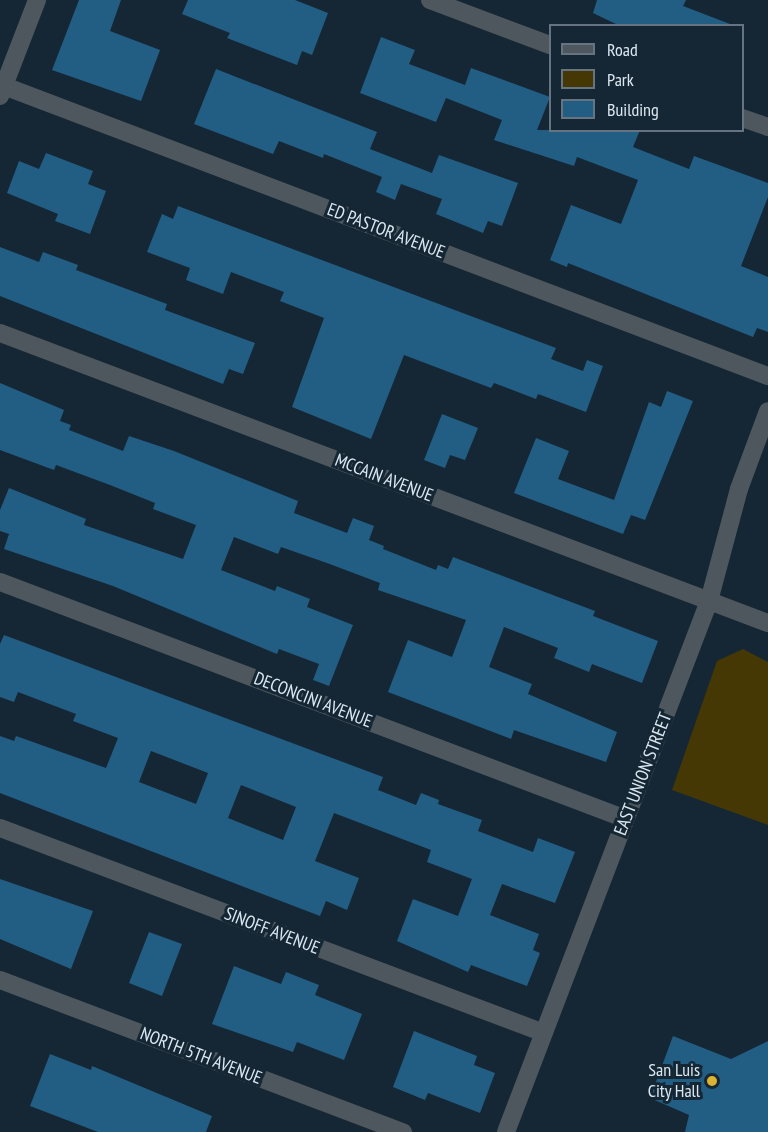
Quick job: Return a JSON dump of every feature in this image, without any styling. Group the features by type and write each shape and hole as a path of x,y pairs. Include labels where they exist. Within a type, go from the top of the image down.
{"street":[{"path":"2,91 37,0"},
{"path":"430,0 549,45"},
{"name":"ED PASTOR AVENUE","path":"2,91 768,375"},
{"path":"744,119 768,127"},
{"name":"MCCAIN AVENUE","path":"0,333 768,624"},
{"name":"EAST UNION STREET","path":"506,1132 709,601 739,489 768,411"},
{"name":"DECONCINI AVENUE","path":"0,582 626,819"},
{"name":"SINOFF AVENUE","path":"0,828 544,1033"},
{"name":"NORTH 5TH AVENUE","path":"0,980 403,1132"}],"green space":[{"path":"743,649 768,662 768,825 672,790 717,661"}],"building":[{"path":"79,0 121,0 110,31 160,50 141,101 52,70"},
{"path":"188,0 295,0 328,13 312,55 302,51 297,65 227,38 230,33 182,14"},
{"path":"597,0 686,0 683,6 730,24 616,24 593,13"},
{"path":"381,37 415,50 409,64 465,85 471,68 549,97 537,130 639,132 633,147 689,169 694,156 768,183 768,197 741,266 768,277 768,332 757,328 753,337 568,263 567,267 550,260 571,205 621,224 638,180 577,157 574,166 494,140 502,120 446,98 436,122 360,93"},
{"path":"216,69 377,132 370,149 432,173 439,155 518,183 502,226 488,221 483,233 436,214 442,199 401,184 395,200 376,192 382,177 324,154 323,158 279,141 273,154 194,124"},
{"path":"46,153 93,171 88,184 106,191 90,234 55,221 58,214 7,193 19,161 39,169"},
{"path":"178,206 556,348 551,359 583,371 587,360 603,366 586,412 538,394 536,399 494,383 491,388 404,355 371,439 292,407 324,318 280,301 284,292 231,272 223,294 186,280 190,268 147,252 162,214 173,219"},
{"path":"0,247 39,262 43,252 78,265 76,270 167,304 165,310 255,343 243,374 229,369 223,384 0,296"},
{"path":"0,383 64,410 60,421 71,425 69,430 123,451 129,436 174,451 298,501 294,513 347,533 353,518 374,526 369,540 384,546 383,549 436,570 438,565 448,569 453,557 595,611 593,616 658,641 642,683 592,664 589,672 554,658 558,648 504,627 489,667 532,684 528,694 617,732 606,762 514,730 511,739 388,692 408,640 452,657 466,620 378,590 380,583 327,563 281,547 278,554 234,537 221,570 275,591 277,586 310,599 307,607 353,625 329,686 313,680 319,664 279,649 277,654 113,586 4,549 9,534 0,531 0,510 9,488 86,519 84,525 183,559 196,525 153,509 155,503 110,485 56,465 54,470 0,450"},
{"path":"667,391 693,401 645,520 631,515 623,534 514,493 536,438 569,451 558,479 614,500 649,402 661,407"},
{"path":"442,414 478,428 465,460 450,455 445,468 424,460"},
{"path":"4,635 383,777 378,790 416,805 421,793 439,800 438,804 482,820 478,831 533,852 538,838 575,852 555,903 502,884 490,915 539,934 533,950 540,953 527,986 471,965 468,972 397,941 413,899 458,916 472,879 427,862 431,850 334,813 315,861 359,878 347,910 326,901 320,916 0,793 0,736 14,741 16,736 106,768 118,738 73,721 76,714 18,692 14,702 0,697 0,644","holes":["151,751 208,773 196,804 139,782","241,785 296,807 283,840 228,818"]},
{"path":"0,879 93,911 71,969 0,939"},
{"path":"149,932 182,944 162,996 129,983"},
{"path":"234,966 281,984 286,972 319,985 315,995 362,1014 344,1060 297,1042 293,1052 212,1024"},
{"path":"414,1031 477,1056 474,1065 495,1073 480,1113 428,1093 425,1100 393,1087"},
{"name":"San Luis City Hall","path":"673,1036 731,1059 768,1041 768,1132 685,1132 689,1115 650,1098"},
{"path":"50,1054 91,1070 92,1066 212,1116 206,1132 98,1132 30,1106"}],"place":[{"name":"San Luis City Hall","path":"712,1081"}]}
